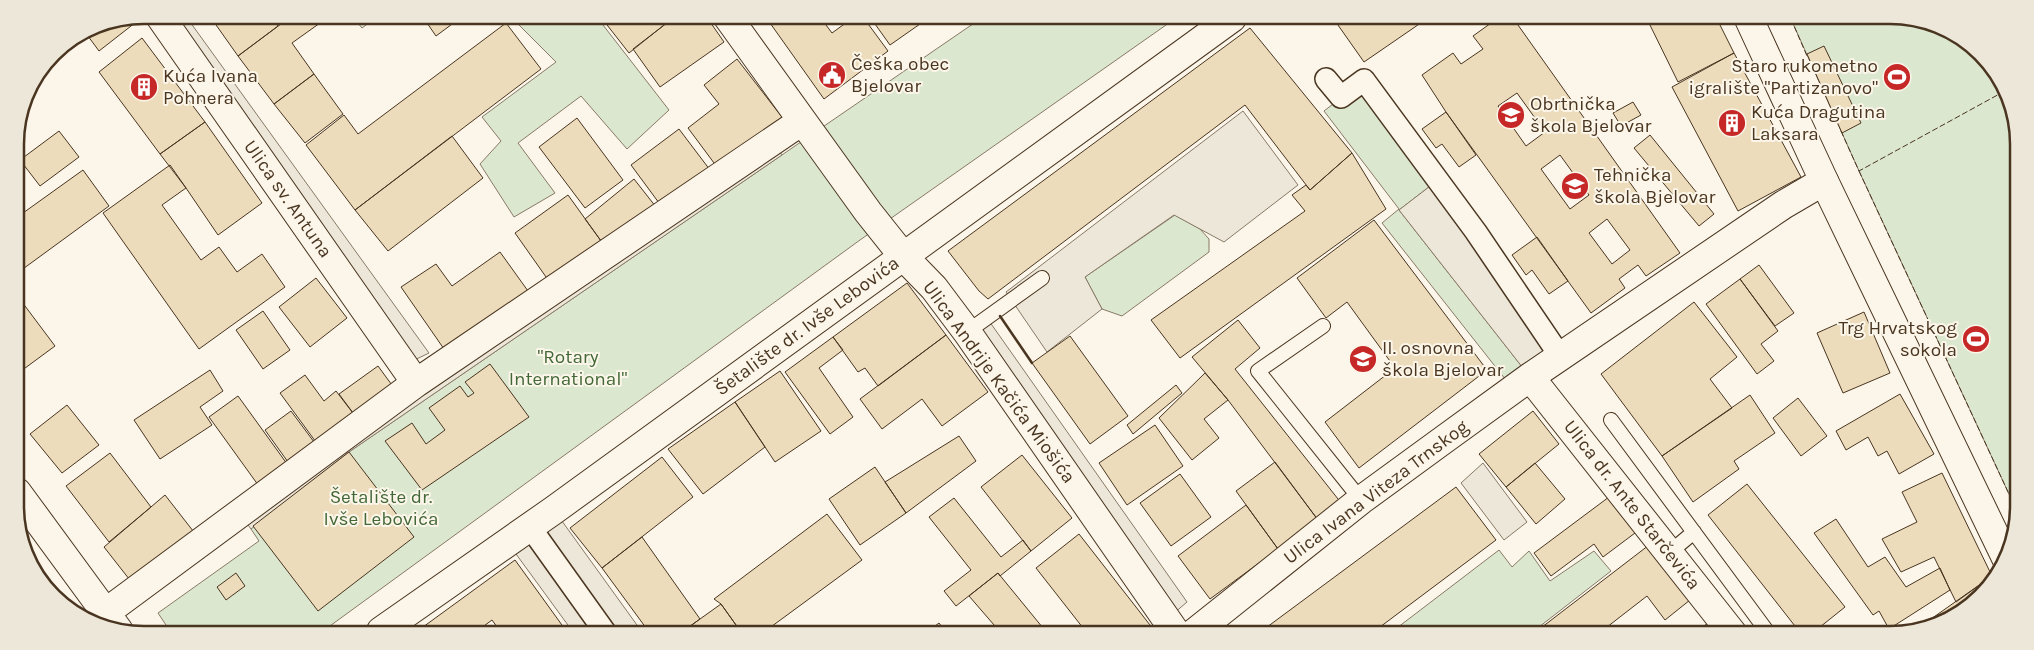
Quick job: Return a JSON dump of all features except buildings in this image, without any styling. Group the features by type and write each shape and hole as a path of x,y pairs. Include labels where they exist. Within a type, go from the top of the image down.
{"street":[{"name":"Ulica sv. Antuna","path":"166,24 416,383"},
{"name":"Ulica Andrije Kačića Miošića","path":"733,24 868,212 903,256 934,288 967,332 1171,626"},
{"name":"Šetalište dr. Ivše Lebovića","path":"388,626 530,527 1224,24"},
{"path":"1751,24 1824,181 2003,547"},
{"path":"1326,79 1341,97 1364,80 1476,232 1545,366"},
{"path":"113,622 416,383 802,121"},
{"name":"Ulica Ivana Viteza Trnskog","path":"1203,626 1361,500 1545,366 1783,205 1824,181"},
{"name":"Ulica dr. Ante Starčevića","path":"1545,366 1669,552 1727,626"},
{"path":"24,502 109,621"},
{"path":"530,527 601,626"}],"lane":[{"path":"967,332 1042,278"},
{"path":"1323,326 1258,372 1361,500"},
{"path":"1612,420 1763,626"},
{"path":"1669,552 1694,532"}],"green space":[{"path":"359,24 367,24 362,28"},
{"path":"518,24 602,24 669,110 627,149 581,96 518,143 555,193 514,217 480,164 501,141 482,117 556,62"},
{"name":"Šetalište dr. Ivše Lebovića","path":"973,24 1167,24 860,240 330,626 167,626 158,613 259,541 251,529 253,526 349,452"},
{"name":"Trg Hrvatskog sokola","path":"1793,24 1890,24 1921,28 1936,33 1957,44 1990,77 2004,106 2010,136 2010,496 1859,171"},
{"path":"1364,80 1438,180 1399,210 1530,377 1513,389 1382,223 1399,209 1324,111"},
{"path":"1175,215 1200,229 1209,239 1209,252 1122,316 1102,309 1085,277"},
{"path":"1499,550 1512,567 1529,551 1550,581 1594,551 1611,571 1540,626 1399,626"}],"shaded area":[{"path":"165,24 191,24 429,353 404,365"},
{"path":"1243,111 1298,185 1224,242 1174,215 1085,277 1102,309 1047,352 1006,292"},
{"path":"773,141 782,155 349,452 251,529 240,514"},
{"path":"1438,180 1560,356 1530,377 1399,210"},
{"path":"987,318 1187,602 1166,620 967,332"},
{"path":"1483,463 1527,522 1504,540 1461,483"},
{"path":"554,510 638,626 569,626 508,543"}],"fence":[{"path":"1793,24 1807,56"},
{"path":"1841,131 1859,171 1999,94"},
{"path":"1859,171 2010,496"}],"wall":[{"path":"1000,316 1032,363"}],"place":[{"name":"Češka obec Bjelovar","path":"832,75"},
{"name":"Staro rukometno igralište \"Partizanovo\"","path":"1897,77"},
{"name":"Kuća Ivana Pohnera","path":"144,87"},
{"name":"Obrtnička škola Bjelovar","path":"1511,115"},
{"name":"Kuća Dragutina Laksara","path":"1732,123"},
{"name":"Tehnička škola Bjelovar","path":"1575,186"},
{"name":"Trg Hrvatskog sokola","path":"1976,339"},
{"name":"II. osnovna škola Bjelovar","path":"1363,359"}],"park label":[{"name":"\"Rotary International\"","path":"568,368"}]}
